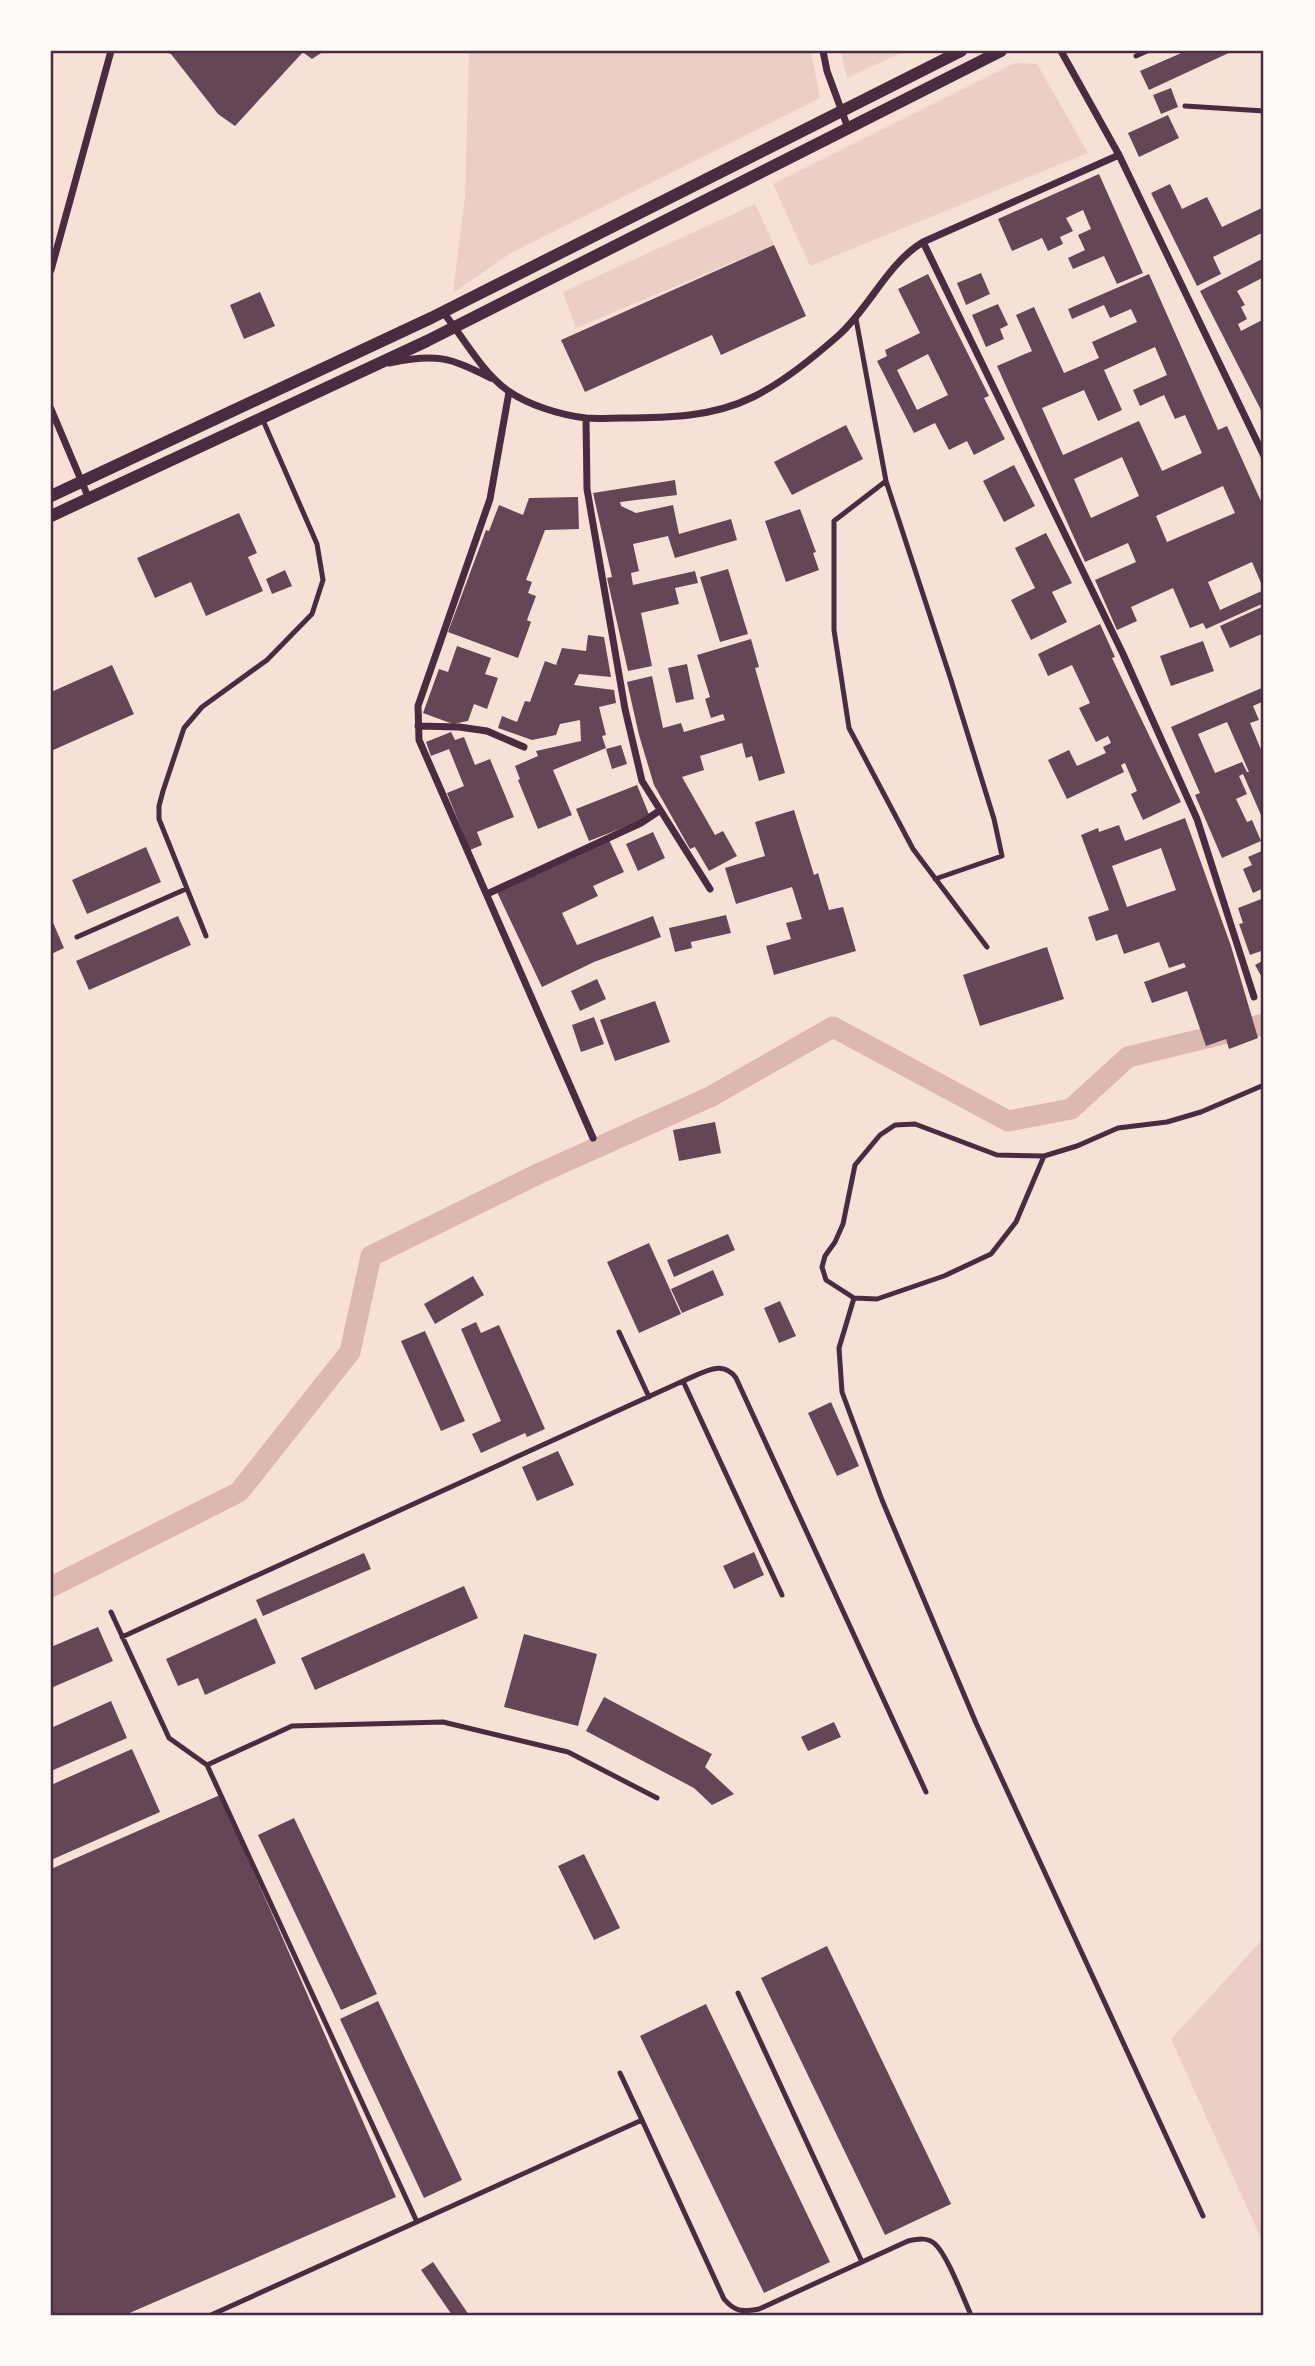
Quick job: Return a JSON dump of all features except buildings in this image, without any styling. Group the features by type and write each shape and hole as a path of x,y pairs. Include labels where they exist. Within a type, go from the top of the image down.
{"street":[{"path":"51,270 111,51"},
{"path":"823,51 827,71 848,128"},
{"path":"51,496 443,312 961,51"},
{"path":"51,516 455,327 1001,51"},
{"path":"1061,51 1119,155 1264,456"},
{"path":"443,312 494,379 509,392 549,410 586,418 695,414 733,405 779,383 856,319 909,250 1119,155"},
{"path":"923,242 1117,642 1197,819 1254,997"},
{"path":"371,367 424,357 442,357 494,379"},
{"path":"509,392 490,499 418,706 419,740 593,1138"},
{"path":"51,409 89,499"},
{"path":"586,418 587,488 625,709 642,781 710,889"},
{"path":"418,726 487,731 524,747"},
{"path":"487,894 641,823 659,811"}],"lane":[{"path":"1136,56 1147,51"},
{"path":"1185,106 1264,111"},
{"path":"856,319 886,481 959,705 994,819 1002,856 935,879"},
{"path":"205,936 159,819 159,806 184,728 202,707 267,660 312,614 323,580 317,544 262,418"},
{"path":"886,481 834,521 834,630 849,728 913,849 987,947"},
{"path":"77,937 186,889"},
{"path":"1044,1156 1016,1222 991,1254 944,1276 877,1299 854,1298 826,1280 822,1267 825,1256 844,1224 855,1165 880,1135 895,1125 915,1124 997,1155 1044,1156 1077,1146 1118,1128 1167,1122 1201,1112 1264,1085"},
{"path":"854,1298 839,1348 842,1392 881,1500 976,1723 1203,2216"},
{"path":"619,1332 649,1397"},
{"path":"122,1637 683,1381 721,1367 731,1371 736,1378 926,1792"},
{"path":"683,1381 782,1595"},
{"path":"111,1612 169,1738 207,1765 416,2222"},
{"path":"207,1765 292,1726 443,1721 568,1752 657,1798"},
{"path":"738,1993 862,2262"},
{"path":"620,2073 724,2299 732,2309 743,2312 759,2309 908,2241 922,2238 934,2242 943,2255 971,2315"},
{"path":"211,2315 642,2120"}],"shaded area":[{"path":"469,51 811,51 820,98 511,253 453,293 465,196"},
{"path":"841,51 905,51 847,78"},
{"path":"1015,63 1037,64 1088,153 810,266 773,184"},
{"path":"755,204 774,245 576,328 563,292"},
{"path":"1264,1938 1264,2245 1171,2039"}],"waterway":[{"path":"51,1587 239,1492 350,1352 371,1256 540,1173 710,1097 833,1027 1008,1121 1071,1109 1128,1057 1264,1024"}]}
